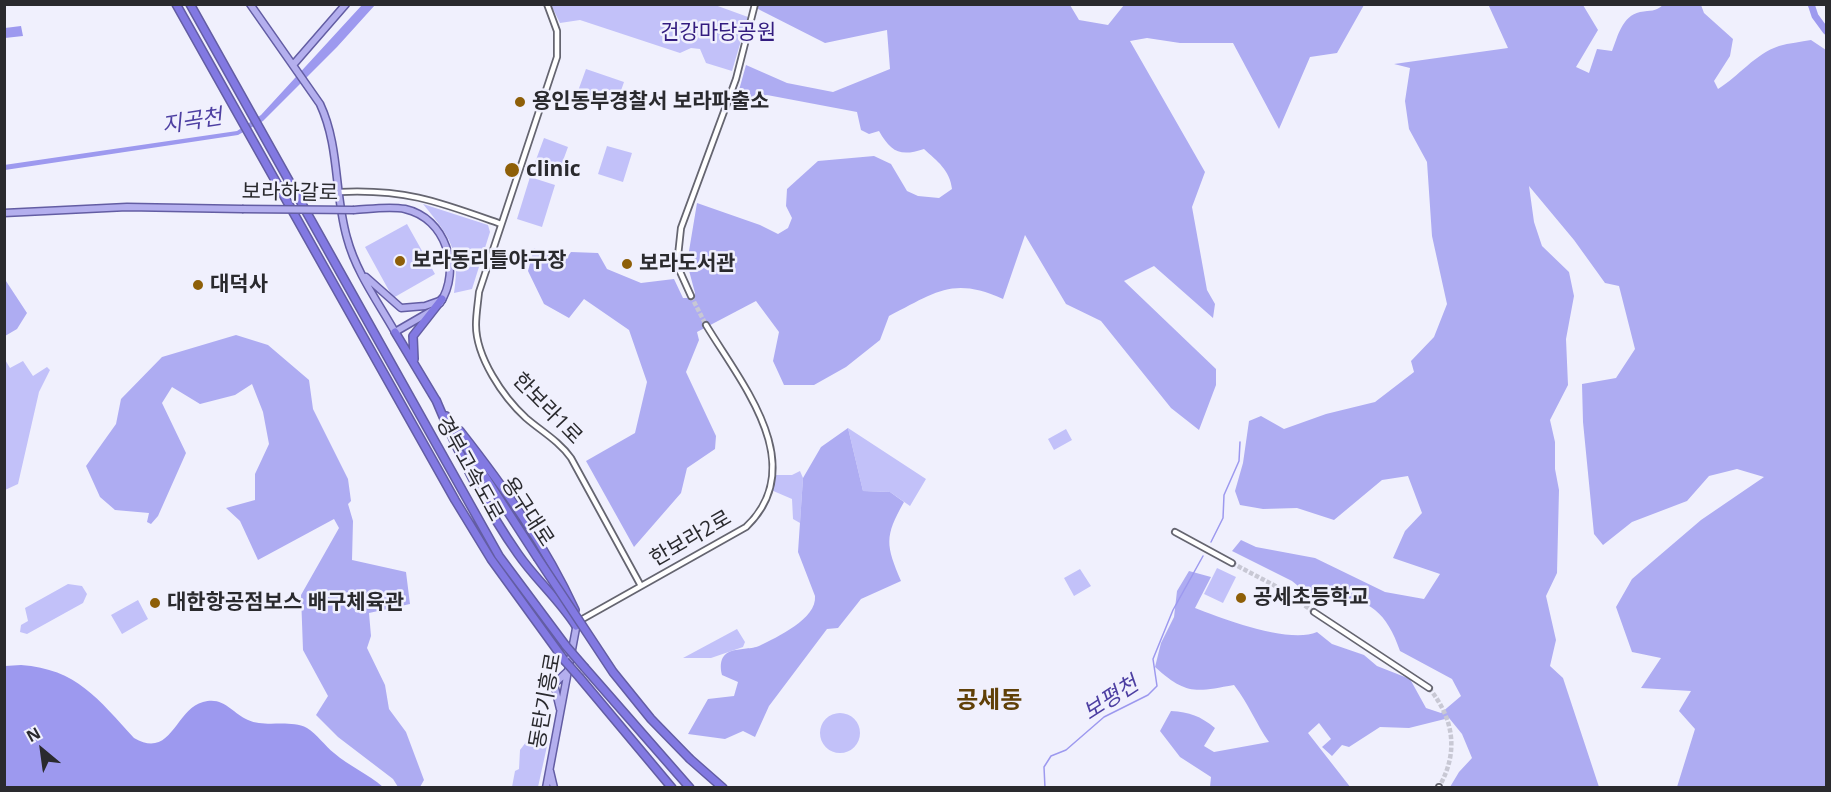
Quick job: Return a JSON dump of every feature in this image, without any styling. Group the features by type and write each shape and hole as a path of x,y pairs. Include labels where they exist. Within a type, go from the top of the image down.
{"highway":[{"name":"경부고속도로","path":"176,4 455,500 491,559 565,661 672,788"},
{"name":"경부고속도로","path":"190,4 499,556 566,646 690,788"},
{"path":"414,362 413,336 424,319 437,309 442,299"},
{"name":"용구대로","path":"395,332 436,400 613,672 651,719 690,759 723,788"},
{"path":"436,400 492,472 549,556 578,623"},
{"path":"436,400 455,446 517,552 578,623"},
{"path":"531,571 539,573 549,567 549,556"}],"main road":[{"path":"250,4 294,67 346,4"},
{"name":"용구대로","path":"294,67 320,104 332,132 346,237 361,273 395,332"},
{"name":"보라하갈로","path":"4,213 127,207 406,210 430,222 442,237 449,256 448,281 442,299"},
{"path":"361,273 401,308 425,306 442,299"},
{"path":"395,332 436,307 442,299"},
{"name":"동탄기흥로","path":"546,788 578,623"},
{"path":"561,716 554,684 569,669"},
{"path":"550,769 554,788"}],"street":[{"name":"한보라1로","path":"546,4 557,31 557,57 546,98 479,292 476,326 482,352 508,399 525,417 558,442 571,458 641,586"},
{"path":"691,296 677,265 681,228 736,79 755,4"},
{"path":"340,192 378,190 405,193 430,199 501,224"},
{"name":"한보라2로","path":"578,623 746,527 757,517 771,490 772,459 765,427 754,404 706,325"},
{"path":"1174,532 1232,563"},
{"path":"1314,612 1429,688"}],"green space":[{"name":"건강마당공원","path":"551,5 715,5 748,17 732,71 706,63 700,49 691,48 680,53 580,20 560,23"},
{"path":"586,69 624,82 616,105 578,91"},
{"path":"544,138 568,147 557,177 533,168"},
{"path":"607,146 632,153 623,182 598,174"},
{"path":"530,177 555,185 542,227 517,219"},
{"path":"423,204 488,225 490,232 472,289 454,293 456,265 451,244 440,225"},
{"name":"보라동리틀야구장","path":"407,224 435,274 393,298 365,247"},
{"path":"4,358 10,368 23,361 33,376 47,367 50,370 39,392 18,484 5,490"},
{"path":"848,428 926,479 910,506 890,492 863,491"},
{"path":"1066,429 1072,440 1054,450 1048,439"},
{"path":"800,471 803,478 800,523 793,519 792,499 771,490 773,475 792,475"},
{"path":"1217,568 1236,577 1223,603 1204,594"},
{"path":"1080,569 1091,586 1074,596 1064,578"},
{"path":"68,584 82,586 87,594 83,603 27,634 20,632 21,625 28,621 25,608"},
{"path":"138,600 148,619 122,634 111,615"},
{"path":"737,629 745,642 743,647 711,658 683,658"},
{"path":"840,713 848,714 854,719 859,725 859,741 854,747 848,752 840,753 832,752 826,747 821,741 820,733 821,725 826,719 832,714"},
{"path":"533,733 549,737 538,787 512,787 515,771 519,769 520,750"}],"shaded area":[{"path":"1488,4 1583,5 1598,30 1576,67 1589,73 1597,49 1612,51 1622,27 1629,18 1634,14 1655,10 1663,5 1701,5 1704,13 1733,39 1730,56 1714,81 1718,89 1762,54 1779,46 1811,40 1826,50 1826,787 1677,787 1695,729 1679,711 1691,691 1641,688 1661,658 1632,652 1616,607 1632,579 1701,520 1764,477 1737,469 1709,476 1687,501 1632,522 1603,545 1594,534 1583,422 1582,384 1616,378 1635,349 1619,286 1605,283 1574,240 1529,186 1534,222 1542,246 1569,272 1574,296 1566,339 1568,385 1550,420 1555,442 1555,469 1559,490 1557,573 1546,596 1556,640 1550,666 1563,678 1599,787 1450,787 1459,772 1472,758 1462,734 1449,718 1409,728 1380,727 1349,747 1342,745 1332,756 1322,747 1331,739 1319,723 1308,733 1351,788 1210,787 1211,777 1180,757 1160,731 1171,711 1194,715 1215,728 1204,746 1214,752 1269,742 1234,685 1200,690 1183,687 1155,667 1161,643 1174,617 1177,591 1189,571 1211,577 1195,608 1239,624 1273,633 1305,635 1317,632 1332,644 1364,655 1377,666 1410,679 1426,708 1441,713 1461,696 1452,679 1400,651 1387,623 1369,606 1345,598 1314,599 1292,581 1232,551 1241,540 1256,547 1315,558 1385,592 1424,599 1440,574 1393,558 1405,531 1422,513 1408,476 1382,480 1334,520 1297,508 1263,509 1240,505 1235,491 1243,463 1249,421 1261,416 1284,429 1326,414 1375,402 1414,372 1411,361 1434,337 1447,304 1432,236 1427,162 1409,129 1405,101 1410,68 1394,64 1508,48"},
{"path":"362,5 375,5 337,47 263,121 238,135 5,170 4,165 237,131 261,115"},
{"path":"758,5 1070,5 1079,20 1108,25 1124,5 1364,5 1337,53 1310,57 1279,129 1233,43 1180,43 1147,38 1130,41 1205,172 1192,207 1207,290 1215,304 1213,318 1154,266 1124,281 1216,369 1216,385 1199,430 1171,408 1101,321 1066,304 1025,235 1003,299 985,292 957,288 932,294 889,316 880,340 846,367 814,385 784,385 773,361 779,332 756,301 697,332 699,340 686,372 716,436 715,449 687,468 681,493 634,547 586,461 635,433 647,382 629,330 584,299 569,318 544,304 528,271 534,248 563,263 571,252 598,253 607,269 641,283 674,279 683,298 693,298 695,293 687,263 697,203 760,225 778,234 788,228 792,218 786,206 787,189 818,161 874,156 891,164 907,191 918,196 939,198 952,189 946,171 924,149 909,153 897,151 888,144 879,131 869,134 861,130 857,112 767,95 736,101 746,65 787,83 833,92 890,69 887,30 825,43 758,9"},
{"path":"21,26 23,36 5,38 5,28"},
{"path":"4,278 27,313 17,329 5,336"},
{"path":"236,335 268,345 309,380 313,409 348,479 351,501 348,504 353,521 352,560 406,572 410,604 369,613 371,636 367,648 385,685 389,709 406,732 424,780 420,787 398,787 393,779 338,737 316,715 328,696 303,650 301,595 339,528 334,519 258,560 240,521 226,508 255,500 255,474 269,444 263,412 252,384 235,395 200,404 172,387 162,403 186,453 158,516 151,524 147,522 149,513 115,510 100,497 86,466 116,424 121,399 162,357"},
{"path":"848,428 863,491 890,492 904,502 893,524 889,541 892,558 901,581 861,599 838,628 827,629 769,706 755,737 743,731 725,739 688,734 708,699 734,696 738,682 722,675 721,665 727,653 759,646 803,620 810,612 815,596 798,552 803,478 821,447"},
{"path":"21,665 57,673 85,688 134,738 147,743 157,743 165,738 194,706 203,702 217,701 248,720 293,724 307,728 340,758 383,787 5,787 5,666"}],"waterway":[{"name":"지곡천","path":"1811,4 1815,16 1826,31"},
{"name":"보평천","path":"1211,542 1223,518 1224,495 1239,461 1240,442"},
{"name":"보평천","path":"1045,788 1044,767 1051,756 1066,750 1104,717 1148,695 1157,686 1153,659 1173,610 1203,556"}],"tunnel":[{"path":"691,296 706,325"},
{"path":"1232,563 1281,589 1314,612"},
{"path":"1429,688 1444,712 1451,736 1449,761 1439,787"}],"place":[{"name":"용인동부경찰서 보라파출소","path":"520,102"},
{"name":"clinic","path":"512,170"},
{"name":"보라동리틀야구장","path":"400,261"},
{"name":"보라도서관","path":"627,264"},
{"name":"대덕사","path":"198,285"},
{"name":"공세초등학교","path":"1241,598"},
{"name":"대한항공점보스 배구체육관","path":"155,603"}],"district":[{"name":"공세동","path":"989,701"}]}
